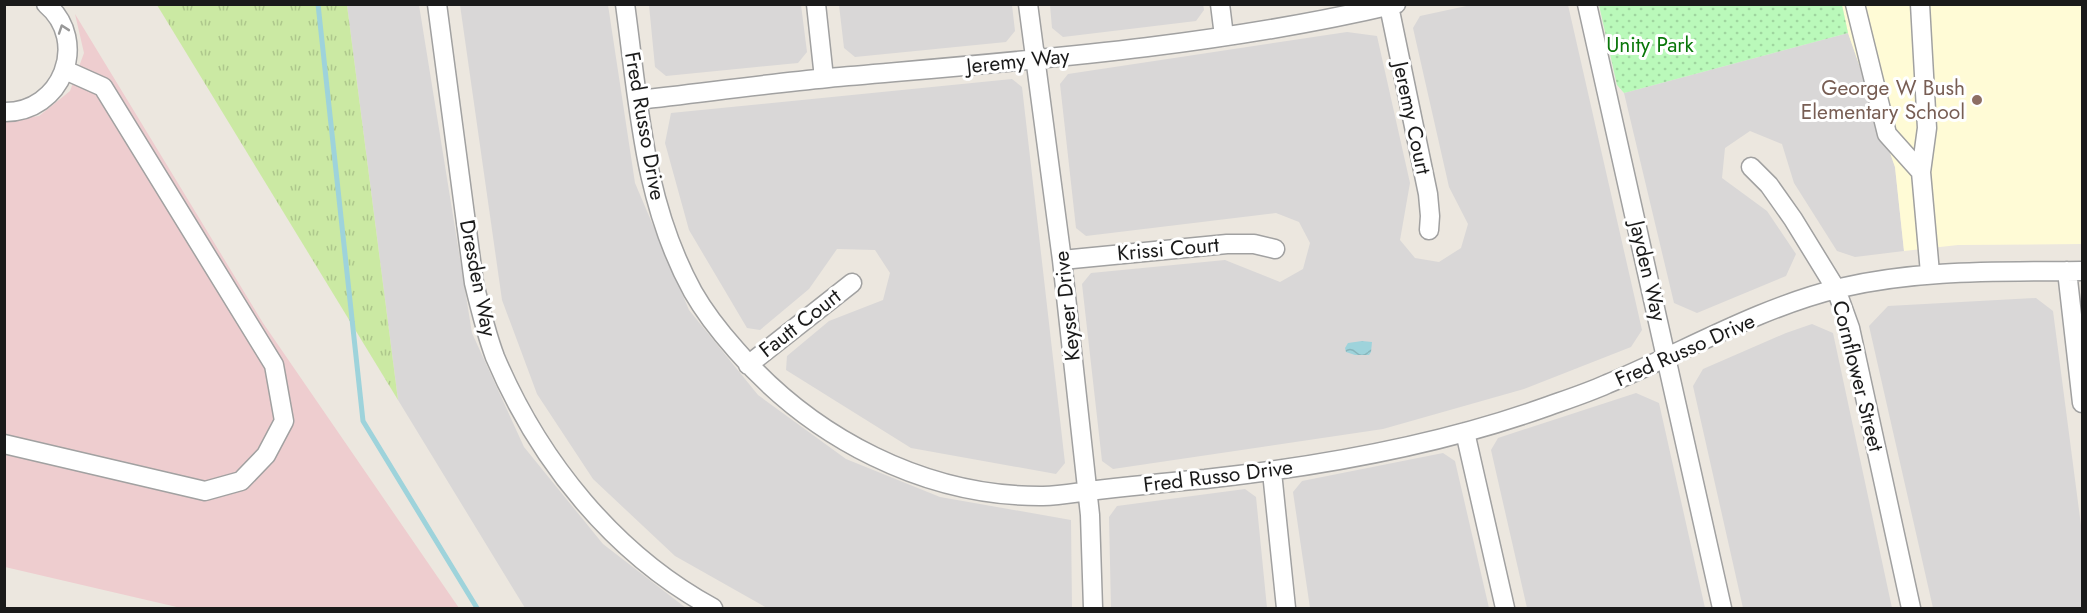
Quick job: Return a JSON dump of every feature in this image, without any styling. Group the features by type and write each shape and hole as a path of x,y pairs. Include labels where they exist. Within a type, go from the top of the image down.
{"street":[{"path":"4,112 28,109 44,100 55,90 65,70 68,51 65,32 59,18 46,4"},
{"name":"Dresden Way","path":"437,4 474,283 483,321 509,388 554,465 591,511 637,556 673,584 713,609"},
{"name":"Fred Russo Drive","path":"625,4 650,179 676,258 695,296 719,331 748,364 782,397 862,452 889,464 956,486 988,493 1048,496 1272,472 1387,450 1465,432 1534,411 1606,385 1747,320 1836,289 1884,279 1930,273 2075,271"},
{"path":"816,4 824,78"},
{"name":"Keyser Drive","path":"1028,4 1062,260 1087,491 1093,609"},
{"path":"1220,4 1224,36"},
{"name":"Jayden Way","path":"1587,4 1722,609"},
{"path":"1855,4 1887,134 1921,172"},
{"path":"1920,4 1927,128 1921,172 1930,273"},
{"name":"Jeremy Way","path":"638,100 824,78 1036,60 1293,26 1392,5"},
{"name":"Jeremy Court","path":"1392,5 1428,194 1429,230"},
{"path":"4,444 205,491 241,481 266,455 284,421 274,365 103,87 65,70"},
{"name":"Cornflower Street","path":"1751,167 1769,185 1793,219 1836,289 1850,328 1911,609"},
{"name":"Krissi Court","path":"1062,260 1227,244 1254,244 1275,249"},
{"path":"2075,271 2082,403"},
{"name":"Fautt Court","path":"748,364 852,283"},
{"path":"1465,432 1505,609"},
{"path":"1272,472 1286,609"}],"shaded area":[{"path":"1203,4 1204,10 1196,21 1063,37 1052,28 1050,5"},
{"path":"347,5 419,5 472,333 524,447 603,544 686,608 525,608 398,400"},
{"path":"460,5 608,5 635,183 689,310 758,395 846,459 940,497 1071,520 1072,608 767,608 675,556 593,479 537,394 502,300"},
{"path":"649,5 801,5 807,52 798,63 666,76 655,67"},
{"path":"839,5 1012,5 1015,31 1006,42 855,57 844,48"},
{"path":"1471,5 1568,5 1642,330 1631,347 1524,389 1383,429 1113,469 1102,461 1082,284 1091,273 1225,260 1280,282 1303,269 1310,243 1299,222 1276,213 1086,236 1076,228 1060,84 1068,74 1347,32 1377,36 1410,183 1400,240 1415,258 1439,262 1461,248 1468,224 1449,187 1413,28 1420,16"},
{"name":"George W Bush Elementary School","path":"1842,5 2082,5 2082,244 1958,245 1904,251 1895,167 1848,33"},
{"path":"75,14 263,323 459,608 181,608 5,567 4,121 39,116 70,91 84,53"},
{"path":"1848,33 1895,167 1904,251 1855,257 1837,251 1794,183 1782,144 1750,131 1725,148 1722,178 1767,211 1796,254 1786,276 1697,313 1674,303 1624,93"},
{"path":"1012,79 1022,87 1065,463 1056,474 911,448 786,370 787,356 829,321 883,300 890,273 875,250 837,249 809,289 760,330 747,328 689,230 665,143 671,113"},
{"path":"2036,298 2053,311 2082,533 2082,608 1933,608 1869,326 1888,306"},
{"path":"1812,324 1833,333 1892,608 1743,608 1693,386 1703,369"},
{"path":"1636,393 1659,403 1705,608 1527,608 1491,450 1498,438"},
{"path":"1443,453 1455,461 1489,608 1310,608 1293,492 1302,481"},
{"path":"1245,489 1256,497 1267,608 1111,608 1109,517 1117,506"}],"green space":[{"path":"157,5 347,5 398,400"},
{"name":"Unity Park","path":"1599,5 1842,5 1848,33 1624,93 1617,85"}],"water":[{"path":"1372,342 1369,355 1355,355 1346,352 1345,348 1348,343"}],"waterway":[{"path":"318,4 363,421 477,608"}],"place":[{"name":"George W Bush Elementary School","path":"1977,100"}]}
